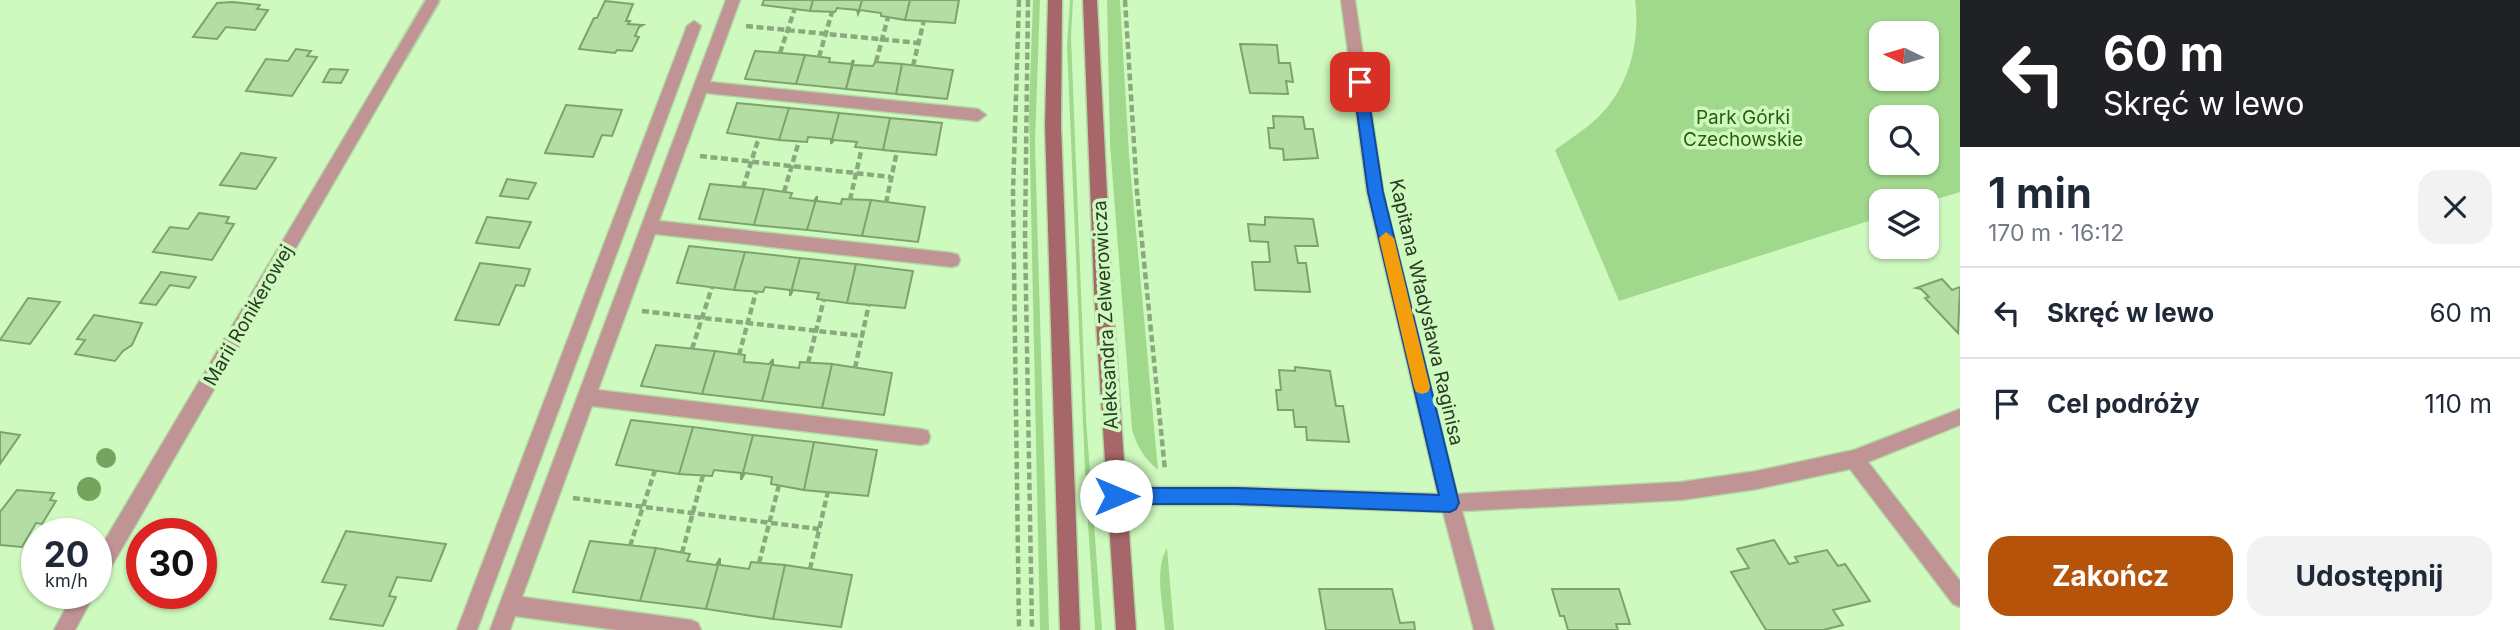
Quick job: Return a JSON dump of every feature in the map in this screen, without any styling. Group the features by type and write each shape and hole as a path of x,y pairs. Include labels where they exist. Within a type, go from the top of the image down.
{"street":[{"path":"500,630 733,0"},
{"path":"1055,0 1054,126 1070,630"},
{"name":"Aleksandra Zelwerowicza","path":"1090,0 1097,180 1126,630"},
{"name":"Kapitana Władysława Raginisa","path":"1348,0 1375,192 1450,503 1485,630"},
{"path":"467,630 694,26"},
{"name":"Marii Ronikerowej","path":"112,548 400,56"},
{"path":"701,87 978,115"},
{"path":"649,227 952,260"},
{"path":"586,397 921,437"},
{"path":"1116,496 1450,503 1681,491 1757,480 1854,459 1960,417"},
{"path":"1854,459 1960,597"},
{"path":"509,605 691,630"},
{"path":"64,630 76,609"}],"lane":[{"path":"400,56 433,0"}],"path":[{"path":"1019,0 1013,192 1019,630"},
{"path":"1028,0 1024,87 1024,219 1032,630"},
{"path":"1125,0 1138,192 1168,496"},
{"path":"780,53 795,8"},
{"path":"819,57 832,12"},
{"path":"876,62 888,17"},
{"path":"913,66 924,20"},
{"path":"738,26 919,43"},
{"path":"743,188 759,137"},
{"path":"784,192 799,141"},
{"path":"850,200 862,147"},
{"path":"886,203 897,151"},
{"path":"692,156 891,177"},
{"path":"692,349 712,287"},
{"path":"739,355 756,292"},
{"path":"808,363 824,299"},
{"path":"855,368 869,304"},
{"path":"638,311 862,336"},
{"path":"630,546 655,470"},
{"path":"682,552 704,475"},
{"path":"759,563 779,485"},
{"path":"810,569 828,491"},
{"path":"572,498 819,529"}],"green space":[{"path":"1033,0 1040,0 1035,143 1049,630 1040,630 1029,113"},
{"path":"1070,0 1073,0 1071,36 1086,419 1102,630 1095,630 1086,493 1067,46"},
{"path":"1107,0 1120,0 1129,155 1158,470 1142,452 1132,429 1110,144"},
{"name":"Park Górki Czechowskie","path":"1635,0 1960,0 1960,192 1939,198 1939,189 1869,189 1869,221 1619,301 1555,150 1595,120 1616,95 1630,65 1636,32"},
{"path":"1167,548 1174,630 1165,630 1160,588 1161,567"}],"building":[{"path":"764,0 813,0 810,11 762,5"},
{"path":"813,0 862,0 858,14 857,10 837,8 835,12 810,11"},
{"path":"862,0 910,0 905,20 860,10 858,14"},
{"path":"910,0 959,0 955,23 905,20"},
{"path":"605,1 633,4 626,21 630,21 628,24 643,25 635,36 639,37 632,51 617,50 615,53 579,49"},
{"path":"217,3 260,5 257,9 268,10 255,30 226,27 217,39 193,37"},
{"path":"1240,44 1277,45 1279,63 1290,63 1293,82 1286,81 1288,94 1250,93"},
{"path":"296,49 311,51 307,56 317,57 292,96 246,91 266,59 288,61"},
{"path":"755,51 805,55 796,84 745,79"},
{"path":"805,55 830,58 829,62 851,64 853,60 846,89 796,84"},
{"path":"854,60 853,65 873,66 875,62 902,64 896,94 846,89"},
{"path":"902,64 953,70 947,99 896,94"},
{"path":"330,69 348,70 341,83 323,82"},
{"path":"737,103 789,108 779,140 727,133"},
{"path":"566,105 622,110 612,136 602,135 593,157 545,153"},
{"path":"789,108 839,113 831,144 831,139 808,137 807,142 779,140"},
{"path":"839,113 890,118 883,150 855,147 857,142 834,140 831,144"},
{"path":"1273,116 1303,117 1305,129 1313,129 1318,158 1284,160 1283,149 1270,148 1268,128 1274,128"},
{"path":"890,118 942,123 936,155 883,150"},
{"path":"241,153 276,158 256,189 220,185"},
{"path":"507,179 536,183 528,199 500,196"},
{"path":"710,184 764,189 754,225 699,219"},
{"path":"764,189 792,193 790,198 814,201 817,196 807,230 754,225"},
{"path":"817,196 817,201 841,204 842,199 871,200 862,236 807,230"},
{"path":"871,200 925,207 918,242 862,236"},
{"path":"199,213 229,217 226,223 234,224 212,260 153,252 170,227 188,229"},
{"path":"487,217 531,222 519,248 476,243"},
{"path":"1265,217 1313,219 1318,246 1295,246 1298,263 1306,263 1310,292 1255,290 1252,262 1270,262 1268,242 1250,241 1248,224 1265,225"},
{"path":"689,246 745,252 734,290 677,283"},
{"path":"745,252 800,258 790,296 790,290 765,287 763,292 734,290"},
{"path":"800,258 856,264 847,303 817,299 819,293 793,290 790,296"},
{"path":"480,263 530,269 524,286 516,285 499,325 455,320"},
{"path":"856,264 913,271 905,308 847,303"},
{"path":"161,272 196,277 189,288 170,285 156,305 140,303"},
{"path":"1942,279 1952,290 1960,287 1958,333 1925,298 1929,297 1916,288"},
{"path":"28,298 60,302 30,344 0,340"},
{"path":"94,315 142,323 132,345 115,361 75,354 85,340 77,339"},
{"path":"656,345 715,351 702,394 641,386"},
{"path":"715,351 745,355 744,362 769,364 773,359 762,401 702,394"},
{"path":"773,359 773,365 799,368 800,362 832,364 822,408 762,401"},
{"path":"832,364 892,373 884,415 822,408"},
{"path":"1295,367 1330,371 1336,406 1343,406 1349,442 1307,440 1306,427 1295,427 1293,410 1278,410 1276,390 1281,390 1279,370 1295,371"},
{"path":"631,420 693,427 679,474 616,465"},
{"path":"693,427 753,435 741,480 741,473 714,470 712,476 679,474"},
{"path":"0,432 20,435 0,464"},
{"path":"753,435 814,442 804,490 771,484 772,477 745,473 741,480"},
{"path":"814,442 877,450 868,496 804,490"},
{"path":"17,490 54,493 50,500 56,501 46,518 21,518 21,547 0,545 0,512"},
{"path":"346,531 446,544 431,581 397,577 389,596 396,597 383,626 330,619 346,585 322,582"},
{"path":"1774,540 1789,564 1798,562 1795,557 1827,550 1838,566 1845,564 1870,601 1833,610 1843,625 1823,630 1766,630 1731,572 1749,568 1737,549"},
{"path":"590,541 656,548 640,601 573,592"},
{"path":"656,548 690,554 687,561 716,565 720,558 706,609 640,601"},
{"path":"720,558 720,565 749,569 751,562 785,565 773,619 706,609"},
{"path":"785,565 852,575 841,627 773,619"},
{"path":"1319,589 1392,589 1400,623 1414,622 1415,630 1326,630"},
{"path":"1552,589 1619,589 1630,624 1616,624 1618,630 1568,630 1564,616 1560,616"}],"slow traffic":[{"path":"1386,238 1422,387"}],"route":[{"path":"1116,496 1236,496 1450,503 1375,192 1360,82"}]}
